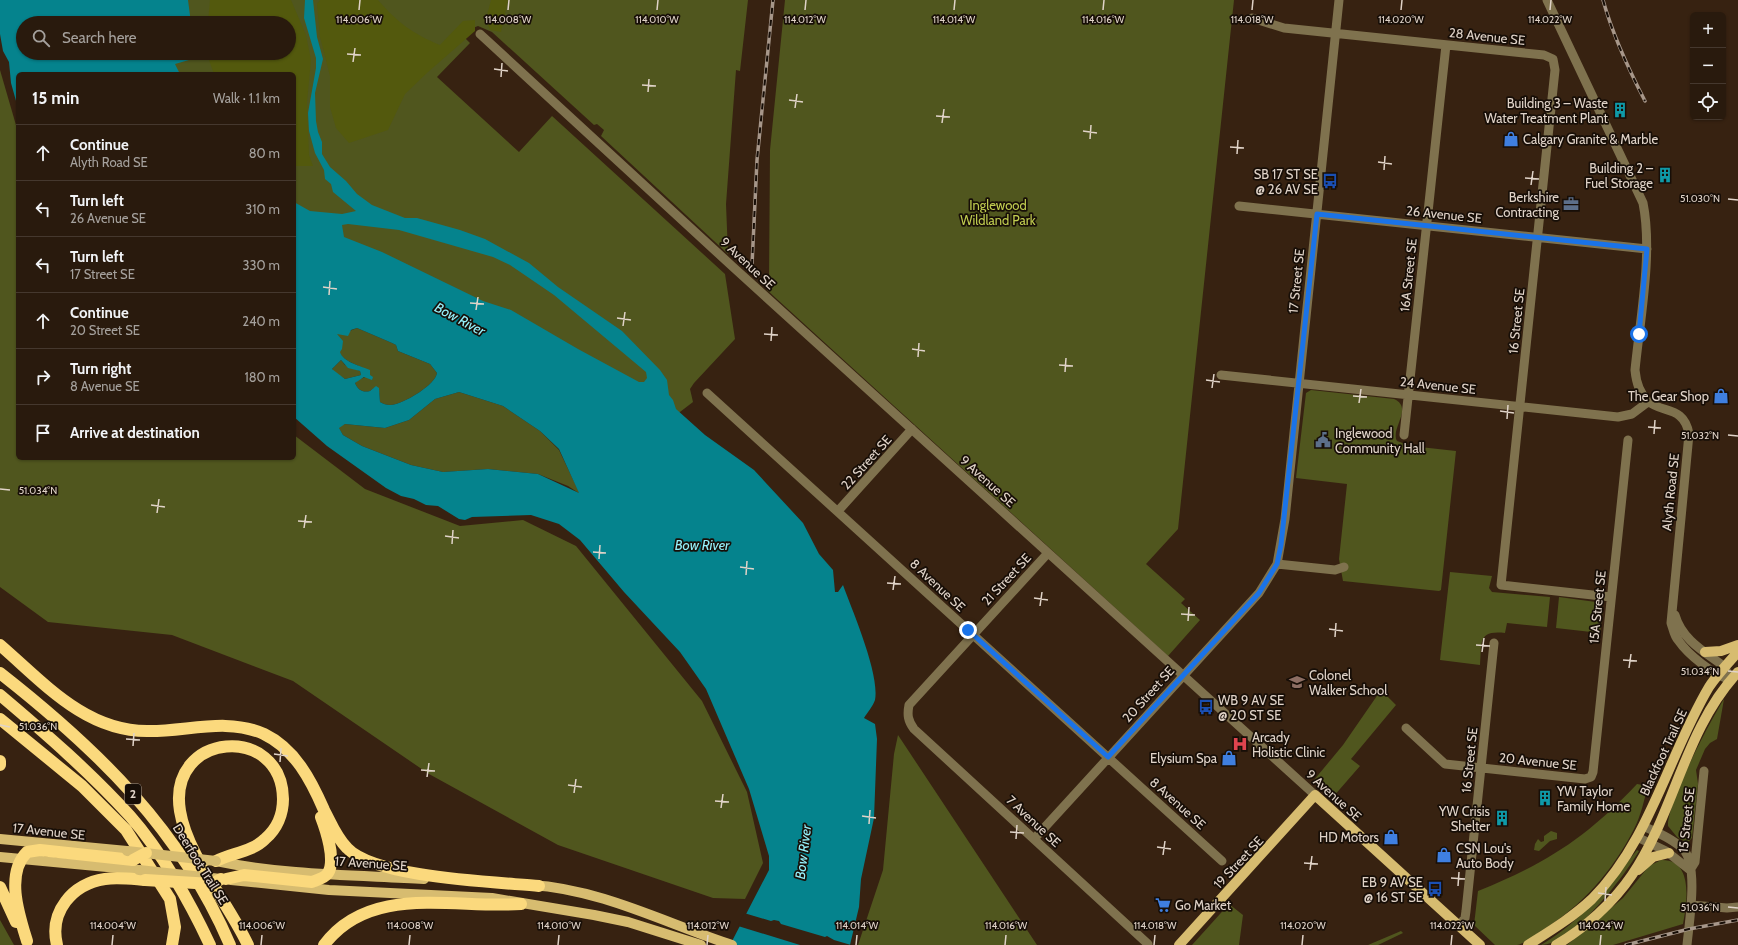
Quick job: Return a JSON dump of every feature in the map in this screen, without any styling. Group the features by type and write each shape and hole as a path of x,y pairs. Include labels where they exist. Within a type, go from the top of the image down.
{"highway":[{"path":"0,645 61,698 84,715 100,722 129,730 149,731 201,726 231,726 246,729 271,738 286,748 300,765 313,785 342,843 348,850 366,860 423,875 539,886"},
{"name":"Deerfoot Trail SE","path":"0,673 84,744 116,774 146,809 178,848 200,885 230,945"},
{"name":"2","path":"0,695 63,749 97,781 130,816 152,845 181,890 210,945"},
{"path":"0,719 82,786 126,830 170,900 175,927 172,945"},
{"path":"216,860 248,850 265,840 276,825 282,811 281,782 271,765 255,751 237,746 219,747 203,753 196,758 185,773 179,793 179,800 182,819 189,840 248,945"},
{"path":"56,945 54,932 60,910 65,901 80,887 106,879 142,875 212,884 224,879 244,875 312,882 328,873 331,863 328,840 300,765"},
{"path":"28,943 20,919 16,888 16,871 20,858 27,852 40,850 130,856 146,853"},
{"path":"0,887 18,928 28,943"},
{"path":"324,945 345,924 361,914 376,908 400,904 521,904"}],"main road":[{"path":"1705,652 1721,651 1738,645"},
{"name":"Blackfoot Trail SE","path":"1528,945 1574,914 1592,899 1620,864 1643,826 1688,725 1717,676 1738,652"},
{"name":"Blackfoot Trail SE","path":"1556,945 1584,926 1601,910 1632,875 1655,832 1699,730 1730,680 1738,672"},
{"name":"9 Avenue SE","path":"1315,795 1480,945"},
{"name":"19 Street SE","path":"1179,945 1315,795"},
{"name":"17 Avenue SE","path":"0,839 130,856"},
{"name":"17 Avenue SE","path":"146,853 216,860 236,865 328,873 539,886 582,894 617,904 732,945"},
{"path":"1632,875 1653,857 1669,854"},
{"path":"0,857 20,858 142,875"},
{"path":"224,879 329,890 482,898 579,912 628,922 701,945"}],"street":[{"name":"17 Street SE","path":"1277,564 1284,519 1339,0"},
{"path":"1547,0 1643,203 1647,220 1647,249 1634,370 1636,383 1648,402"},
{"name":"28 Avenue SE","path":"1252,18 1284,28 1544,56 1553,59"},
{"name":"9 Avenue SE","path":"480,34 1182,676 1315,795"},
{"name":"16A Street SE","path":"1404,435 1446,45"},
{"name":"16 Street SE","path":"1553,59 1555,70 1500,585 1611,597"},
{"name":"26 Avenue SE","path":"1239,206 1647,249"},
{"name":"24 Avenue SE","path":"1221,375 1618,417 1632,414 1648,402"},
{"name":"8 Avenue SE","path":"706,393 838,511 1222,861"},
{"name":"Alyth Road SE","path":"1648,402 1676,413 1688,426 1689,434 1671,623 1677,639 1684,648 1717,676 1730,680"},
{"name":"22 Street SE","path":"838,511 912,429"},
{"name":"15A Street SE","path":"1591,777 1594,764 1628,440"},
{"name":"21 Street SE","path":"907,714 909,704 1048,553"},
{"path":"1277,564 1335,570 1344,567"},
{"name":"20 Street SE","path":"1034,839 1259,593 1277,564"},
{"name":"Alyth Road SE","path":"1672,604 1681,632 1690,641 1725,667"},
{"name":"16 Street SE","path":"1459,926 1465,918 1466,911 1494,643"},
{"path":"1725,667 1730,680"},
{"name":"7 Avenue SE","path":"907,714 914,729 1148,944"},
{"name":"20 Avenue SE","path":"1406,728 1445,764 1585,779 1591,777"},
{"name":"15 Street SE","path":"1690,870 1695,862 1704,771"},
{"name":"15 Street SE","path":"1643,826 1684,850 1688,857 1692,878 1687,945"},
{"name":"15 Street SE","path":"1637,837 1649,842 1669,854 1690,870"},
{"path":"1691,905 1728,908 1738,907"}],"green space":[{"path":"171,0 748,0 740,71 736,70 726,204 728,254 601,136 604,130 597,124 594,125 492,32 478,26 460,33 470,43 437,77 519,152 552,116 725,274 735,339 690,389 693,402 676,415 296,233 296,72 157,72 159,60 296,60 296,16 165,16"},
{"path":"210,0 291,0 306,35 311,60 307,102 309,155 313,166 296,166 296,72 213,72 209,60 296,60 296,16 209,16"},
{"path":"320,0 378,0 406,27 440,45 463,21 475,20 475,31 405,94 388,130 349,143 336,128 330,107 330,76 320,37 317,4"},
{"path":"491,0 508,0 501,32 490,30 486,19"},
{"name":"Inglewood Wildland Park","path":"785,0 1234,0 1178,529 1146,564 1185,599 1181,603 1200,620 1168,656 767,290 769,284 770,150"},
{"path":"0,70 16,125 16,460 296,460 296,437 365,489 460,526 523,520 576,546 702,701 747,792 763,863 745,899 713,898 558,845 429,774 293,681 172,635 48,622 0,587"},
{"path":"357,328 396,345 398,351 430,364 437,373 435,378 420,392 407,400 394,405 388,405 380,402 379,391 374,388 367,392 361,390 355,383 358,380 370,375 367,371 348,361 341,355 338,348 336,333 342,334"},
{"path":"341,360 345,365 360,371 361,375 345,379 334,372 332,369"},
{"path":"1311,390 1394,399 1400,403 1402,408 1402,413 1396,430 1397,441 1411,446 1456,451 1441,590 1343,581 1339,559 1347,484 1296,478 1306,393"},
{"path":"459,392 503,406 540,431 559,450 580,494 568,486 538,474 488,469 443,472 411,465 362,446 343,435 338,427 345,424 385,428 409,420 435,399"},
{"path":"1450,572 1492,576 1489,588 1492,592 1550,597 1547,627 1507,623 1505,633 1496,633 1485,636 1481,644 1480,665 1440,660"},
{"path":"1559,597 1596,602 1603,609 1600,633 1556,628"},
{"path":"1381,690 1396,705 1351,759 1360,766 1333,797 1314,780 1343,745"},
{"path":"1724,699 1717,739 1710,743 1705,749 1696,770 1698,784 1692,838 1687,843 1677,837 1668,826 1670,815 1674,800 1690,762"},
{"path":"898,735 1037,945 858,945 883,870 894,754"},
{"path":"1637,784 1648,786 1634,829 1606,874 1570,911 1523,943 1517,945 1495,945 1474,925 1478,891 1525,870 1564,847 1600,820"},
{"path":"1551,831 1557,833 1557,839 1550,841 1539,851 1534,850 1538,839 1541,842 1544,841 1544,836"},
{"path":"1637,850 1639,851 1622,877 1582,922 1567,934 1553,942 1541,945 1570,925 1582,914 1605,890"},
{"path":"1661,860 1672,862 1679,867 1684,874 1686,884 1686,905 1683,924 1613,945 1567,945 1623,898 1649,866"},
{"path":"1229,904 1243,915 1239,945 1192,945"},
{"path":"0,920 14,945 0,945"},
{"path":"1401,931 1403,933 1378,945 1368,945"}],"water":[{"path":"0,0 188,0 190,16 16,16 16,60 189,60 175,64 179,72 16,72 16,101 11,83 9,62 3,51 0,34"},
{"name":"Bow River","path":"305,0 313,0 317,37 323,59 315,93 316,121 322,142 322,154 330,167 346,181 357,194 372,205 405,218 417,218 460,230 485,239 529,263 558,287 622,331 660,370 667,380 669,395 673,400 676,409 705,435 754,470 803,523 819,554 833,570 835,592 838,592 843,585 864,642 873,675 875,700 864,718 875,724 877,739 874,818 861,879 859,907 850,945 730,945 769,870 769,856 749,789 706,689 680,652 624,592 580,540 559,524 531,515 472,517 465,520 459,519 438,506 426,505 414,499 401,496 386,488 327,446 296,419 296,203 310,211 342,214 356,211 333,192 331,184 325,179 324,170 315,153 309,131 308,113 316,68 316,58 304,18","holes":["348,224 399,230 493,257 510,265 554,295 646,372 647,378 644,382 639,382 511,310 483,301 382,252 344,237 342,225","357,328 396,345 398,351 430,364 437,373 435,378 420,392 394,405 380,402 379,388 376,386 367,392 359,389 355,383 364,377 372,380 373,377 370,375 370,370 348,361 342,355 340,352 343,341 337,334 348,336 351,330","341,360 348,368 360,371 361,375 345,379 332,369","459,392 503,406 540,431 559,449 579,493 538,474 488,469 443,472 411,465 362,446 343,435 339,428 345,424 385,428 409,420 435,399"]}],"pier":[{"path":"744,913 771,921 779,921 781,924 825,937 827,936 834,940 851,945 800,945 738,926"}],"railway":[{"path":"752,265 757,160 773,0"},
{"path":"1603,0 1621,52 1645,101"},
{"path":"1626,945 1689,929 1738,920"}],"place":[{"name":"Building 3 – Waste Water Treatment Plant","path":"1620,110"},
{"name":"Calgary Granite & Marble","path":"1511,139"},
{"name":"Building 2 – Fuel Storage","path":"1665,175"},
{"name":"SB 17 ST SE @ 26 AV SE","path":"1330,181"},
{"name":"Berkshire Contracting","path":"1571,204"},
{"name":"The Gear Shop","path":"1721,396"},
{"name":"Inglewood Community Hall","path":"1323,440"},
{"name":"Colonel Walker School","path":"1297,682"},
{"name":"WB 9 AV SE @ 20 ST SE","path":"1206,707"},
{"name":"Arcady Holistic Clinic","path":"1240,744"},
{"name":"Elysium Spa","path":"1229,758"},
{"name":"YW Taylor Family Home","path":"1545,798"},
{"name":"YW Crisis Shelter","path":"1502,818"},
{"name":"HD Motors","path":"1391,837"},
{"name":"CSN Lou's Auto Body","path":"1444,855"},
{"name":"EB 9 AV SE @ 16 ST SE","path":"1435,889"},
{"name":"Go Market","path":"1163,905"}],"route":[{"path":"968,630 1108,757 1178,683 1182,676 1259,593 1267,583 1277,564 1281,545 1317,214 1647,249 1639,334"}]}
